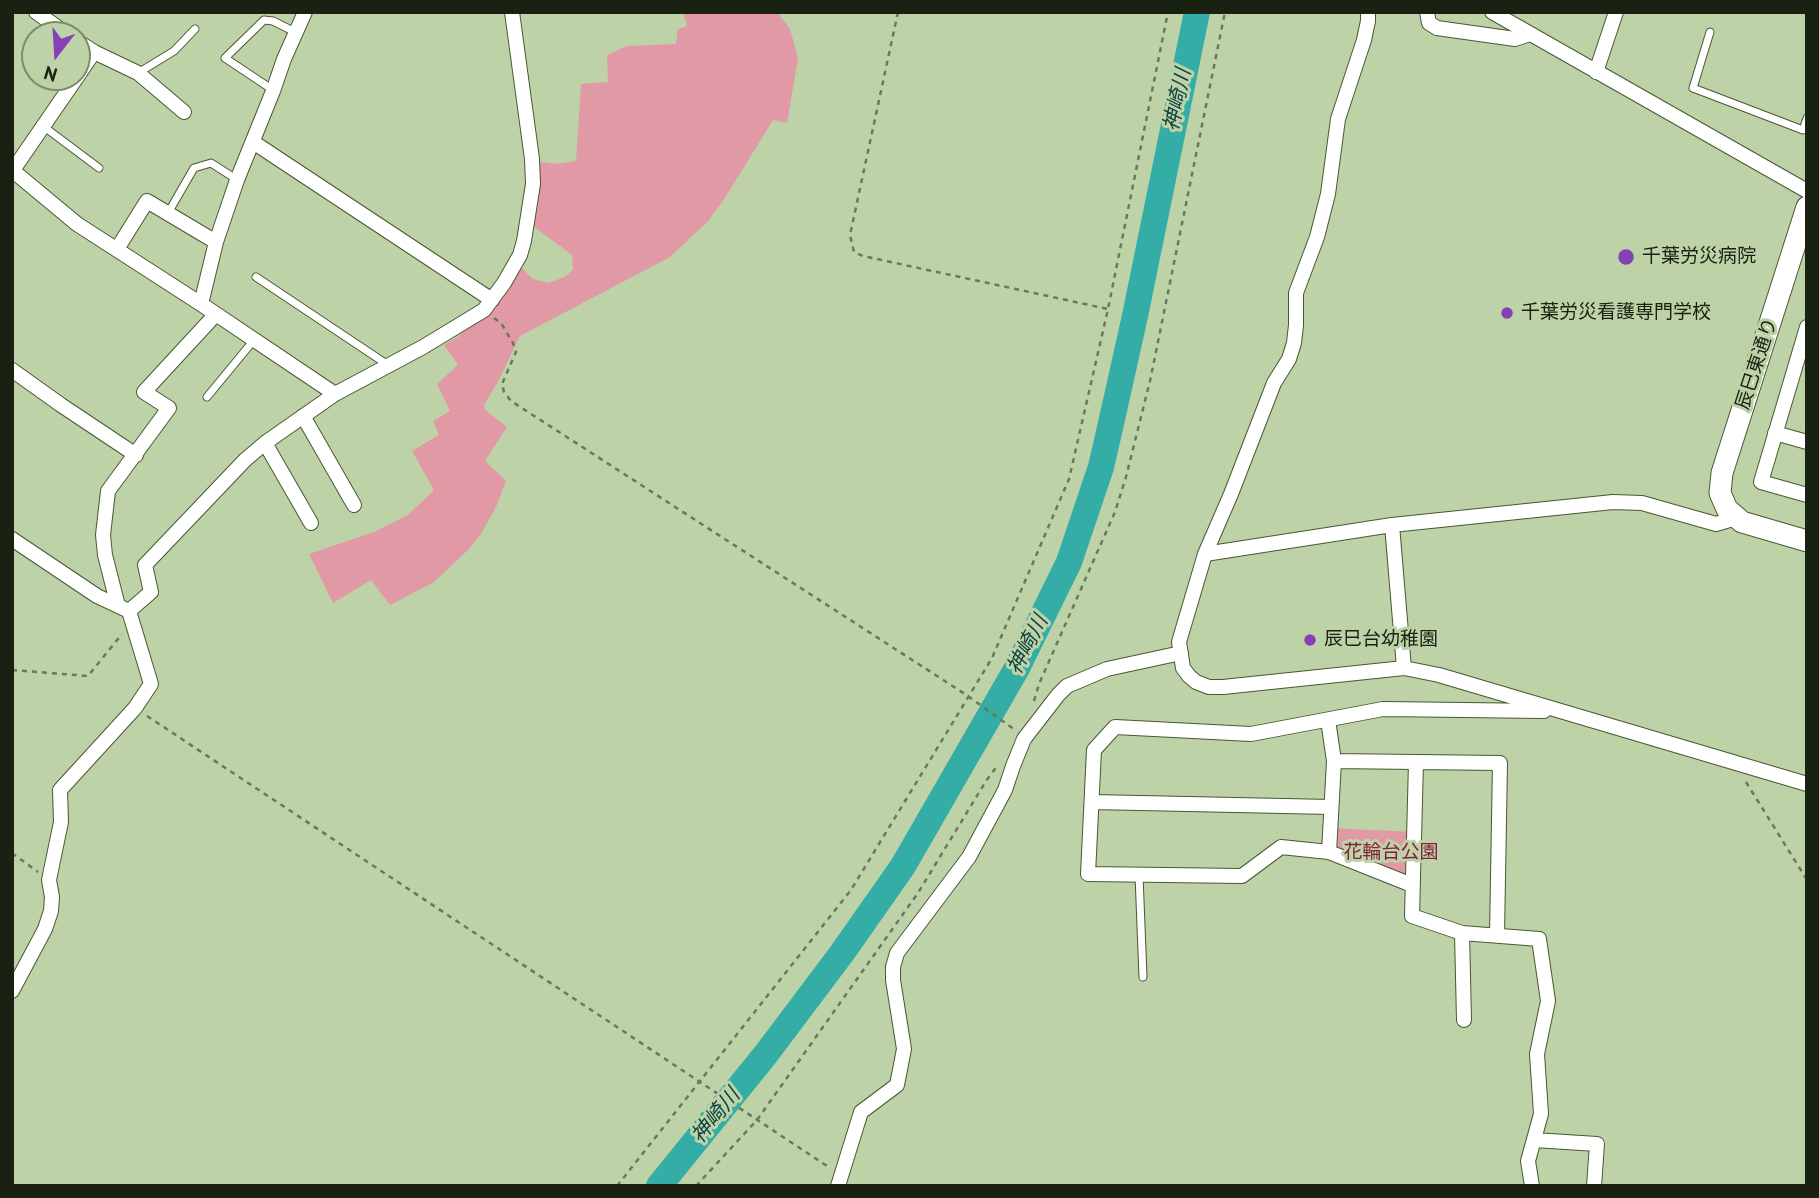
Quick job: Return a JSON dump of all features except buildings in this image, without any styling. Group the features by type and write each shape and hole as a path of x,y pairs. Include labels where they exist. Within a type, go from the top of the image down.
{"street":[{"path":"201,304 216,242 237,180 305,12"},
{"path":"126,613 151,592 145,565 244,460 335,394 460,326 488,305 505,283 520,256 533,184 512,12"},
{"path":"1368,12 1364,40 1338,119 1328,194 1317,237 1296,293 1294,343 1289,359 1274,383 1205,554 1179,642 1183,668 1196,682 1209,687 1404,668 1439,675 1807,784"},
{"path":"1427,12 1429,23 1437,28 1515,39 1530,34"},
{"path":"1492,12 1807,191"},
{"path":"1596,72 1616,12"},
{"path":"91,50 138,74 184,112"},
{"path":"91,56 94,52"},
{"path":"67,91 13,170 77,223 335,394"},
{"path":"253,142 488,305"},
{"path":"117,249 147,201 216,242"},
{"name":"辰巳東通り","path":"1736,518 1727,509 1720,493 1722,473 1807,207"},
{"path":"12,991 45,929 51,911 48,880 61,822 60,790 135,708 151,684 105,555 103,535 108,491 169,408 144,392 216,314"},
{"path":"1807,327 1804,348 1761,482 1807,495"},
{"path":"12,370 136,455"},
{"path":"303,416 354,505"},
{"path":"1775,433 1807,442"},
{"path":"265,443 311,523"},
{"path":"1205,554 1392,525 1613,502 1642,503 1716,524 1736,518 1807,541"},
{"path":"1392,525 1404,668"},
{"path":"12,539 126,613"},
{"path":"840,1181 861,1112 897,1085 904,1049 893,981 897,953 976,845 1005,790 1020,735 1067,686 1107,669 1181,653"},
{"path":"1412,885 1329,852 1281,847 1242,876 1088,874 1094,750 1115,727 1251,734 1382,709 1563,711"},
{"path":"1328,720 1334,761 1329,852"},
{"path":"1334,761 1500,763 1497,935"},
{"path":"1416,762 1412,916 1462,933 1539,939 1548,1001 1537,1054 1541,1114 1528,1161 1532,1186"},
{"path":"1091,802 1331,807"},
{"path":"1462,933 1464,1020"},
{"path":"1534,1140 1597,1144 1594,1186"}],"lane":[{"path":"274,91 225,58 264,20 273,21 297,33"},
{"path":"138,74 174,51 195,29"},
{"path":"1710,32 1693,88 1803,130 1807,118"},
{"path":"43,126 99,168"},
{"path":"167,213 194,168 211,163 237,180"},
{"path":"256,277 389,366"},
{"path":"207,397 255,340"},
{"path":"1139,875 1143,977"}],"path":[{"path":"898,12 850,235 854,252 1108,309"},
{"path":"617,1186 851,890 992,658 1069,480 1108,309 1168,12"},
{"path":"1033,703 1115,512 1126,477 1150,381 1225,12"},
{"path":"488,305 516,352 502,384 511,401 968,696 1020,735 995,767 918,893 757,1120 696,1186"},
{"path":"12,670 88,676 126,613"},
{"path":"135,708 751,1115 840,1181"},
{"path":"1733,761 1807,880"},
{"path":"12,853 48,880"}],"green space":[{"path":"683,12 777,12 790,29 798,58 787,123 773,120 708,221 670,257 520,336 484,405 485,410 507,427 485,461 506,481 496,507 469,549 434,582 390,605 371,580 333,603 309,554 374,532 408,515 434,490 412,451 439,435 433,421 450,411 437,384 458,365 444,345 459,336 485,309 517,263 533,279 549,283 573,270 572,255 529,223 535,161 555,164 576,161 581,84 608,82 607,55 627,46 676,44 678,29 687,26"},
{"name":"花輪台公園","path":"1330,828 1414,832 1412,885 1329,852"}],"waterway":[{"name":"神崎川","path":"659,1186 766,1054 903,866 1017,668 1069,562 1101,467 1197,12"}],"place":[{"name":"千葉労災病院","path":"1626,257"},
{"name":"千葉労災看護専門学校","path":"1507,313"},
{"name":"辰巳台幼稚園","path":"1310,640"}]}
